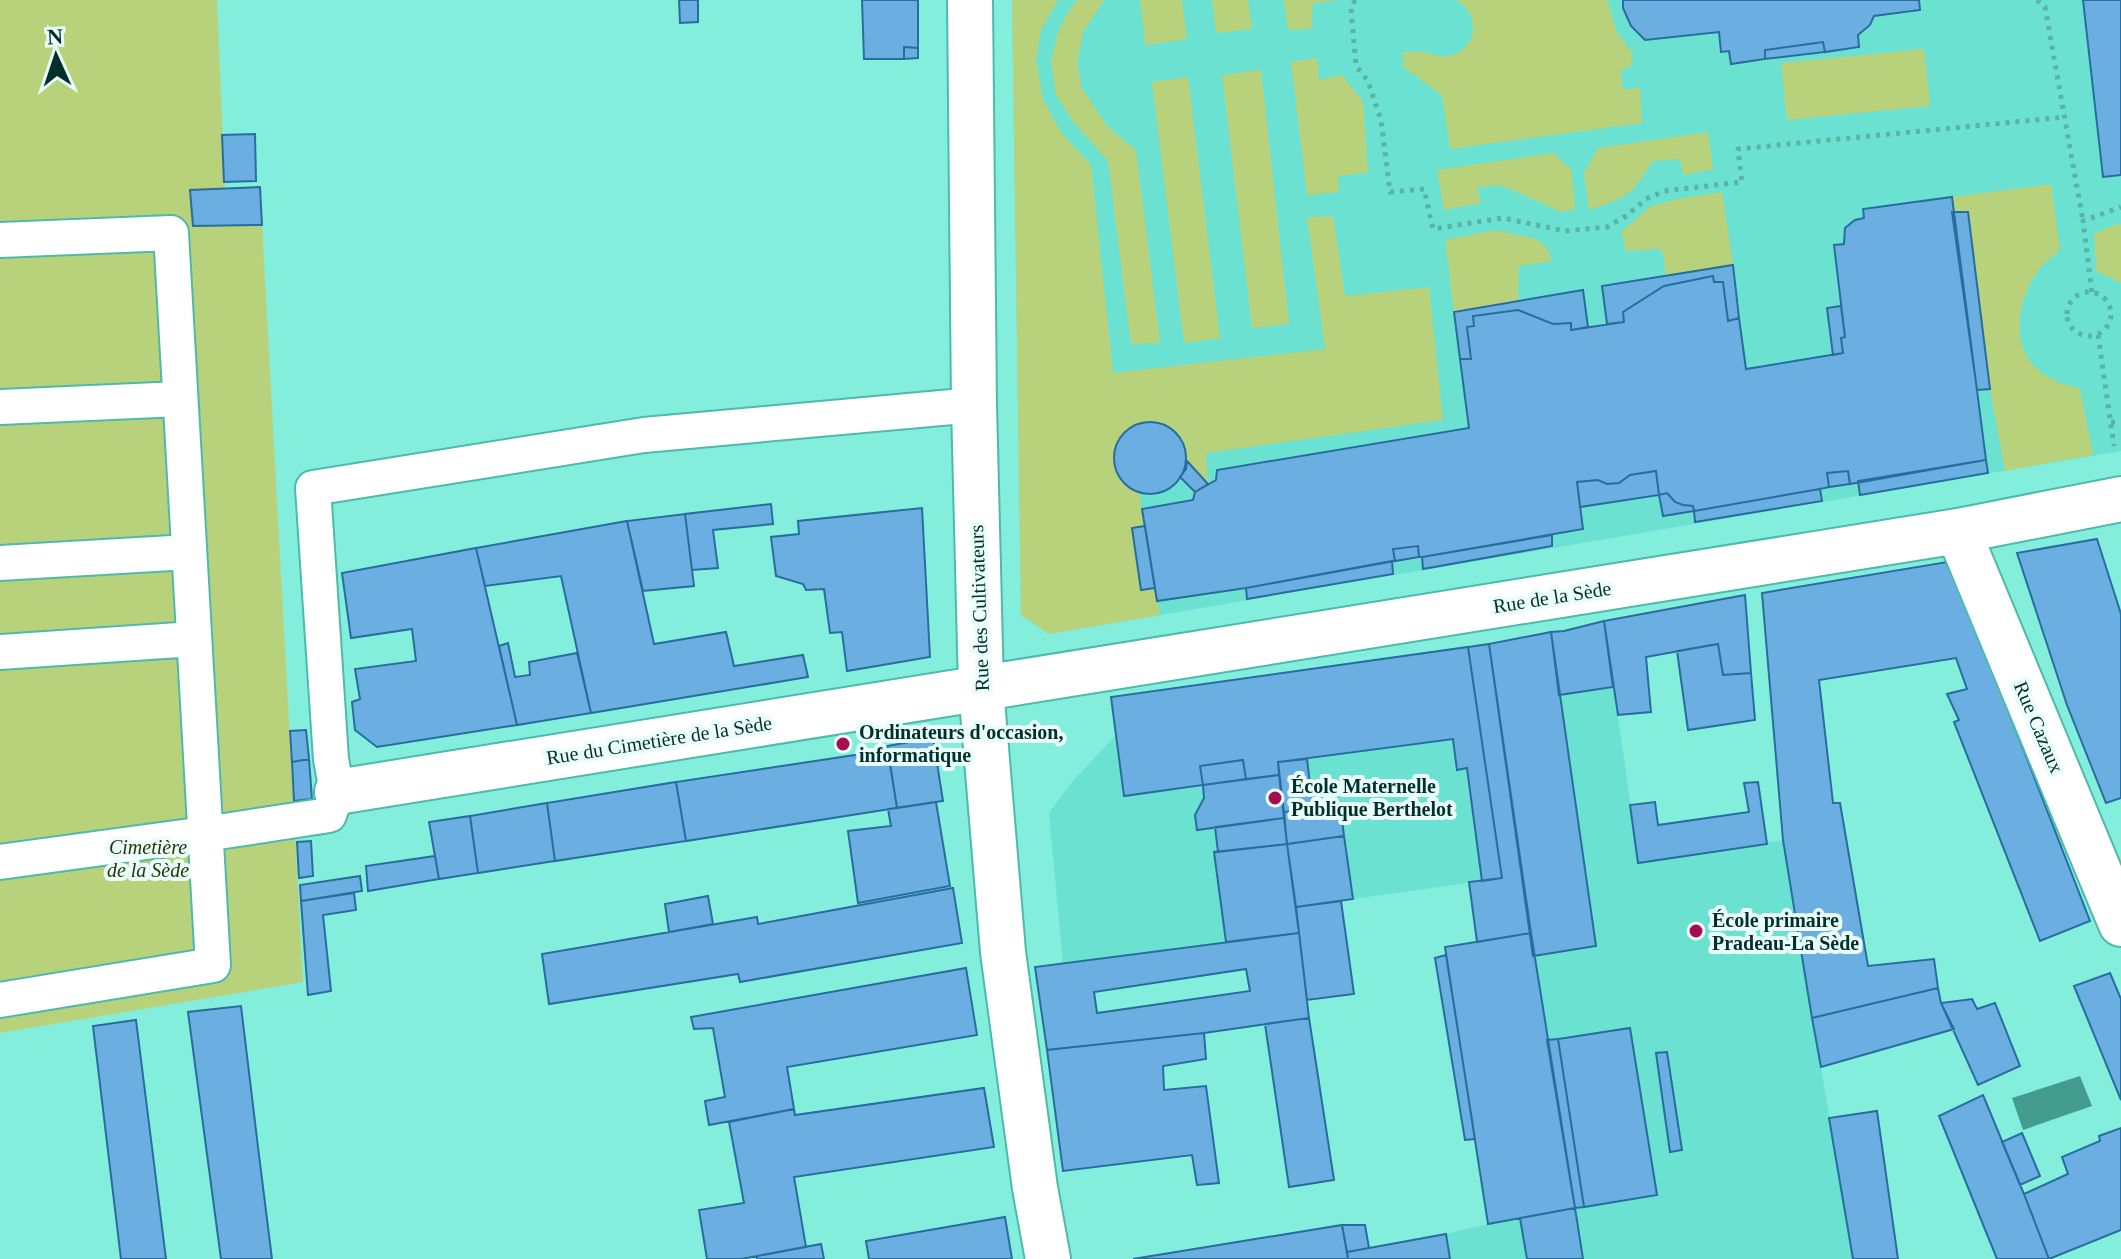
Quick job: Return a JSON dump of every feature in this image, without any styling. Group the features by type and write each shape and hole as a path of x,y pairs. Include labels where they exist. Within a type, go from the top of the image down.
{"street":[{"name":"Rue des Cultivateurs","path":"970,0 974,405 981,688 1003,952 1035,1188 1048,1259"},
{"name":"Rue de la Sède","path":"981,688 1958,531 2121,499"},
{"name":"Rue Cazaux","path":"1958,531 2121,924"},
{"name":"Rue du Cimetière de la Sède","path":"337,792 981,688"}],"lane":[{"path":"0,240 171,233 213,965 0,1000"},
{"path":"0,407 180,399"},
{"path":"0,862 329,815 337,792 331,759 313,488 644,435 974,405"},
{"path":"0,563 189,552"},
{"path":"0,652 194,639"}],"path":[{"path":"1355,0 1351,8 1356,66 1368,81 1381,120 1390,192 1424,189 1433,229 1503,218 1565,231 1607,227 1646,199 1664,191 1742,182 1738,149 2065,117"},
{"path":"2037,0 2045,7 2083,221 2092,292"},
{"path":"2083,221 2121,207"},
{"path":"2092,292 2101,295 2109,304 2112,314 2108,327 2098,335 2085,337 2073,329 2067,318 2069,304 2078,295 2092,292"},
{"path":"2112,314 2121,312"},
{"path":"2098,335 2121,499"},
{"path":"2111,422 2121,422"}],"shaded area":[{"path":"1012,0 2121,0 2121,451 1049,634 1021,615"},
{"name":"École primaire Pradeau-La Sède","path":"1604,621 1639,862 1783,840 1853,1259 1348,1259 1347,1252 1488,1224 1533,956 1596,946 1559,695 1565,631"},
{"name":"École Maternelle Publique Berthelot","path":"1468,647 1502,878 1297,907 1299,933 1063,964 1049,813 1071,783 1115,736 1111,697"},
{"path":"2080,1076 2092,1106 2023,1130 2012,1098"}],"green space":[{"name":"Cimetière de la Sède","path":"0,0 217,0 225,189 260,187 303,982 0,1033"},
{"path":"1012,0 1058,0 1041,30 1036,60 1043,99 1062,134 1091,165 1113,373 1325,349 1307,217 1333,216 1345,296 1429,287 1443,420 1206,453 1208,484 1187,461 1184,446 1172,429 1150,421 1136,424 1125,432 1115,457 1117,471 1125,483 1139,492 1145,526 1132,529 1141,589 1155,588 1160,615 1049,634 1021,615"},
{"path":"1077,0 1104,0 1083,32 1077,63 1082,89 1109,128 1136,150 1160,343 1131,344 1108,161 1074,123 1055,93 1051,59 1058,32"},
{"path":"1140,0 1182,0 1187,39 1145,45"},
{"path":"1212,0 1248,0 1252,29 1216,33"},
{"path":"1284,0 1341,0 1313,3 1311,29 1288,30"},
{"path":"1456,0 1607,0 1617,33 1632,52 1631,67 1621,69 1622,89 1640,88 1642,123 1450,149 1442,96 1403,67 1403,52 1447,56 1464,48 1473,32 1472,21 1466,7"},
{"path":"1924,49 1930,106 1787,120 1781,63"},
{"path":"1317,58 1319,80 1342,75 1363,101 1368,173 1338,176 1339,192 1307,195 1291,62"},
{"path":"1261,70 1289,324 1252,328 1222,75"},
{"path":"1188,77 1220,338 1184,343 1152,82"},
{"path":"1708,132 1713,169 1683,175 1680,159 1653,161 1627,194 1589,210 1584,173 1598,148"},
{"path":"1553,153 1571,169 1575,209 1561,212 1497,185 1477,188 1481,203 1444,210 1437,170"},
{"path":"2051,184 2060,250 2042,266 2029,285 2020,315 2022,344 2027,357 2037,369 2054,380 2080,389 2093,455 2005,471 1990,389 1968,212 1952,212 1952,197"},
{"path":"1722,192 1733,265 1666,276 1662,249 1626,251 1621,232 1651,206"},
{"path":"2121,223 2121,283 2096,271 2094,233"},
{"path":"1494,230 1537,239 1547,248 1552,261 1519,266 1518,301 1454,312 1445,240"}],"building":[{"path":"679,0 698,0 698,22 680,23"},
{"path":"862,0 918,0 918,48 904,47 904,59 864,59"},
{"path":"1623,0 1919,0 1920,10 1874,16 1870,25 1858,35 1859,47 1825,52 1823,42 1765,50 1765,59 1731,64 1729,51 1721,52 1719,32 1645,40 1631,26"},
{"path":"2083,0 2121,0 2121,175 2103,177"},
{"path":"1823,42 1825,52 1765,59 1765,50"},
{"path":"904,47 918,48 918,58 904,59"},
{"path":"255,134 256,181 224,182 222,135"},
{"path":"260,187 262,225 193,226 190,190"},
{"path":"1952,197 1986,460 1850,484 1848,471 1827,473 1829,487 1694,511 1693,506 1675,502 1667,493 1659,495 1656,471 1630,475 1619,483 1607,484 1598,480 1577,482 1583,529 1422,557 1419,557 1418,546 1393,549 1395,561 1157,601 1142,509 1193,500 1195,492 1216,480 1217,470 1469,428 1460,359 1471,359 1467,327 1474,326 1473,316 1518,310 1553,324 1571,323 1571,330 1624,322 1623,312 1664,286 1713,276 1714,282 1723,282 1728,321 1739,318 1746,369 1843,353 1841,338 1845,337 1834,245 1844,244 1845,228 1855,220 1864,218 1863,209"},
{"path":"1952,212 1968,212 1990,389 1977,390"},
{"path":"1733,265 1739,318 1728,321 1723,282 1714,282 1713,276 1664,286 1623,312 1624,322 1607,324 1602,286"},
{"path":"1583,290 1588,327 1571,330 1571,323 1553,324 1518,310 1473,316 1474,326 1467,327 1471,359 1460,359 1454,312"},
{"path":"1841,306 1845,337 1841,338 1843,353 1833,355 1827,308"},
{"path":"1150,422 1170,428 1180,438 1186,458 1180,478 1170,488 1150,494 1130,488 1120,478 1114,458 1120,438 1130,428"},
{"path":"1986,460 1988,473 1860,495 1858,481"},
{"path":"1187,461 1208,484 1195,492 1180,477"},
{"path":"1656,471 1659,495 1580,507 1577,482 1598,480 1607,484 1619,483 1630,475"},
{"path":"1848,471 1850,484 1829,487 1827,473"},
{"path":"1820,489 1822,501 1695,522 1694,511"},
{"path":"1667,493 1675,502 1693,506 1694,511 1663,516 1659,495"},
{"path":"771,504 773,524 713,530 718,568 692,570 685,514"},
{"path":"922,508 930,657 847,671 842,632 830,633 824,589 806,590 803,584 776,576 771,537 799,534 798,521"},
{"path":"685,514 694,586 643,591 627,521"},
{"path":"627,521 654,644 726,632 734,666 803,655 808,677 591,713 561,576 485,586 476,548"},
{"path":"1145,526 1155,588 1141,590 1132,528"},
{"path":"1552,535 1552,546 1423,569 1422,557"},
{"path":"2097,539 2121,614 2121,798 2106,803 2067,705 2017,553"},
{"path":"1418,546 1419,557 1395,561 1393,549"},
{"path":"476,548 517,725 377,747 355,730 352,702 360,699 355,669 416,661 412,629 351,638 342,573"},
{"path":"1392,561 1393,574 1247,599 1246,588"},
{"path":"1947,562 2090,921 2040,941 1954,722 1959,720 1947,694 1967,689 1956,658 1819,680 1833,803 1840,803 1868,966 1934,959 1938,988 1812,1018 1783,840 1762,593"},
{"path":"1745,595 1751,673 1723,675 1718,644 1646,657 1651,712 1618,715 1604,621"},
{"path":"1604,621 1613,687 1559,695 1551,632"},
{"path":"1551,632 1596,946 1533,956 1489,644"},
{"path":"508,643 515,677 530,675 529,662 577,653 591,713 517,725 499,646"},
{"path":"1489,644 1531,933 1477,942 1469,882 1502,878 1468,647"},
{"path":"1718,644 1723,675 1751,673 1755,720 1688,730 1677,651"},
{"path":"1468,647 1502,878 1482,881 1467,768 1457,770 1453,739 1278,762 1279,775 1246,779 1243,760 1200,766 1203,785 1124,796 1111,697"},
{"path":"306,730 309,759 292,762 290,731"},
{"path":"933,738 943,801 897,808 887,746"},
{"path":"888,750 897,808 686,841 676,782"},
{"path":"309,759 312,799 294,801 292,762"},
{"path":"1307,759 1313,809 1284,812 1278,762"},
{"path":"1243,760 1246,779 1203,785 1200,766"},
{"path":"1279,775 1284,818 1197,830 1195,815 1204,798 1203,785"},
{"path":"676,782 686,841 555,861 547,803"},
{"path":"1758,782 1767,844 1638,863 1630,805 1655,802 1658,825 1749,812 1744,783"},
{"path":"936,802 950,886 858,903 848,831 891,826 888,809"},
{"path":"547,803 555,861 478,873 470,816"},
{"path":"1340,805 1344,836 1287,844 1284,812"},
{"path":"470,816 478,873 439,879 429,822"},
{"path":"1284,818 1287,844 1218,852 1215,827"},
{"path":"1344,836 1353,899 1296,907 1287,844"},
{"path":"311,841 313,876 299,878 297,842"},
{"path":"1287,844 1299,933 1226,942 1214,852"},
{"path":"435,856 439,879 368,891 366,866"},
{"path":"360,876 362,891 301,901 300,885"},
{"path":"953,888 962,943 740,982 738,974 549,1004 542,954 757,917 758,924"},
{"path":"354,893 356,910 323,915 331,991 308,995 301,901"},
{"path":"708,896 713,924 669,932 665,904"},
{"path":"1341,901 1354,994 1307,1000 1296,907"},
{"path":"1299,933 1309,1018 1047,1050 1035,967","holes":["1246,969 1250,991 1097,1013 1094,992"]},
{"path":"1531,933 1575,1208 1488,1224 1445,947"},
{"path":"1446,955 1475,1139 1465,1140 1435,958"},
{"path":"966,968 977,1035 787,1067 794,1109 709,1125 705,1101 725,1097 713,1028 694,1029 691,1017"},
{"path":"2110,973 2121,999 2121,1100 2074,986"},
{"path":"1938,988 1941,1003 1954,1029 1821,1067 1812,1018"},
{"path":"1972,999 1977,1009 1995,1003 2020,1066 1978,1085 1941,1003"},
{"path":"241,1006 272,1259 221,1259 188,1012"},
{"path":"1309,1018 1334,1180 1289,1187 1265,1024"},
{"path":"136,1020 166,1259 121,1259 93,1026"},
{"path":"1630,1028 1657,1195 1584,1207 1558,1039"},
{"path":"1204,1033 1206,1059 1163,1066 1164,1090 1206,1086 1219,1183 1197,1185 1192,1155 1063,1171 1047,1050"},
{"path":"1558,1039 1584,1207 1575,1208 1547,1040"},
{"path":"1667,1052 1682,1150 1670,1152 1656,1053"},
{"path":"984,1088 994,1147 794,1177 806,1247 741,1259 707,1259 699,1210 744,1203 729,1122 794,1109 795,1115"},
{"path":"1983,1095 2049,1259 1997,1259 1939,1116"},
{"path":"1877,1111 1898,1259 1853,1259 1829,1118"},
{"path":"2121,1128 2121,1230 2049,1259 2024,1194 2068,1174 2062,1157 2100,1141 2099,1136"},
{"path":"2022,1133 2040,1176 2020,1185 2002,1142"},
{"path":"1575,1208 1583,1259 1527,1259 1520,1218"},
{"path":"1005,1217 1012,1259 869,1259 866,1241"},
{"path":"1342,1225 1365,1225 1369,1248 1347,1252"},
{"path":"1342,1225 1348,1259 1133,1259 1231,1243"},
{"path":"1446,1234 1450,1259 1348,1259 1347,1252"},
{"path":"821,1244 824,1259 757,1259 757,1256"}],"place":[{"name":"Ordinateurs d'occasion, informatique","path":"843,744"},
{"name":"École Maternelle Publique Berthelot","path":"1275,798"},
{"name":"École primaire Pradeau-La Sède","path":"1696,931"}]}
